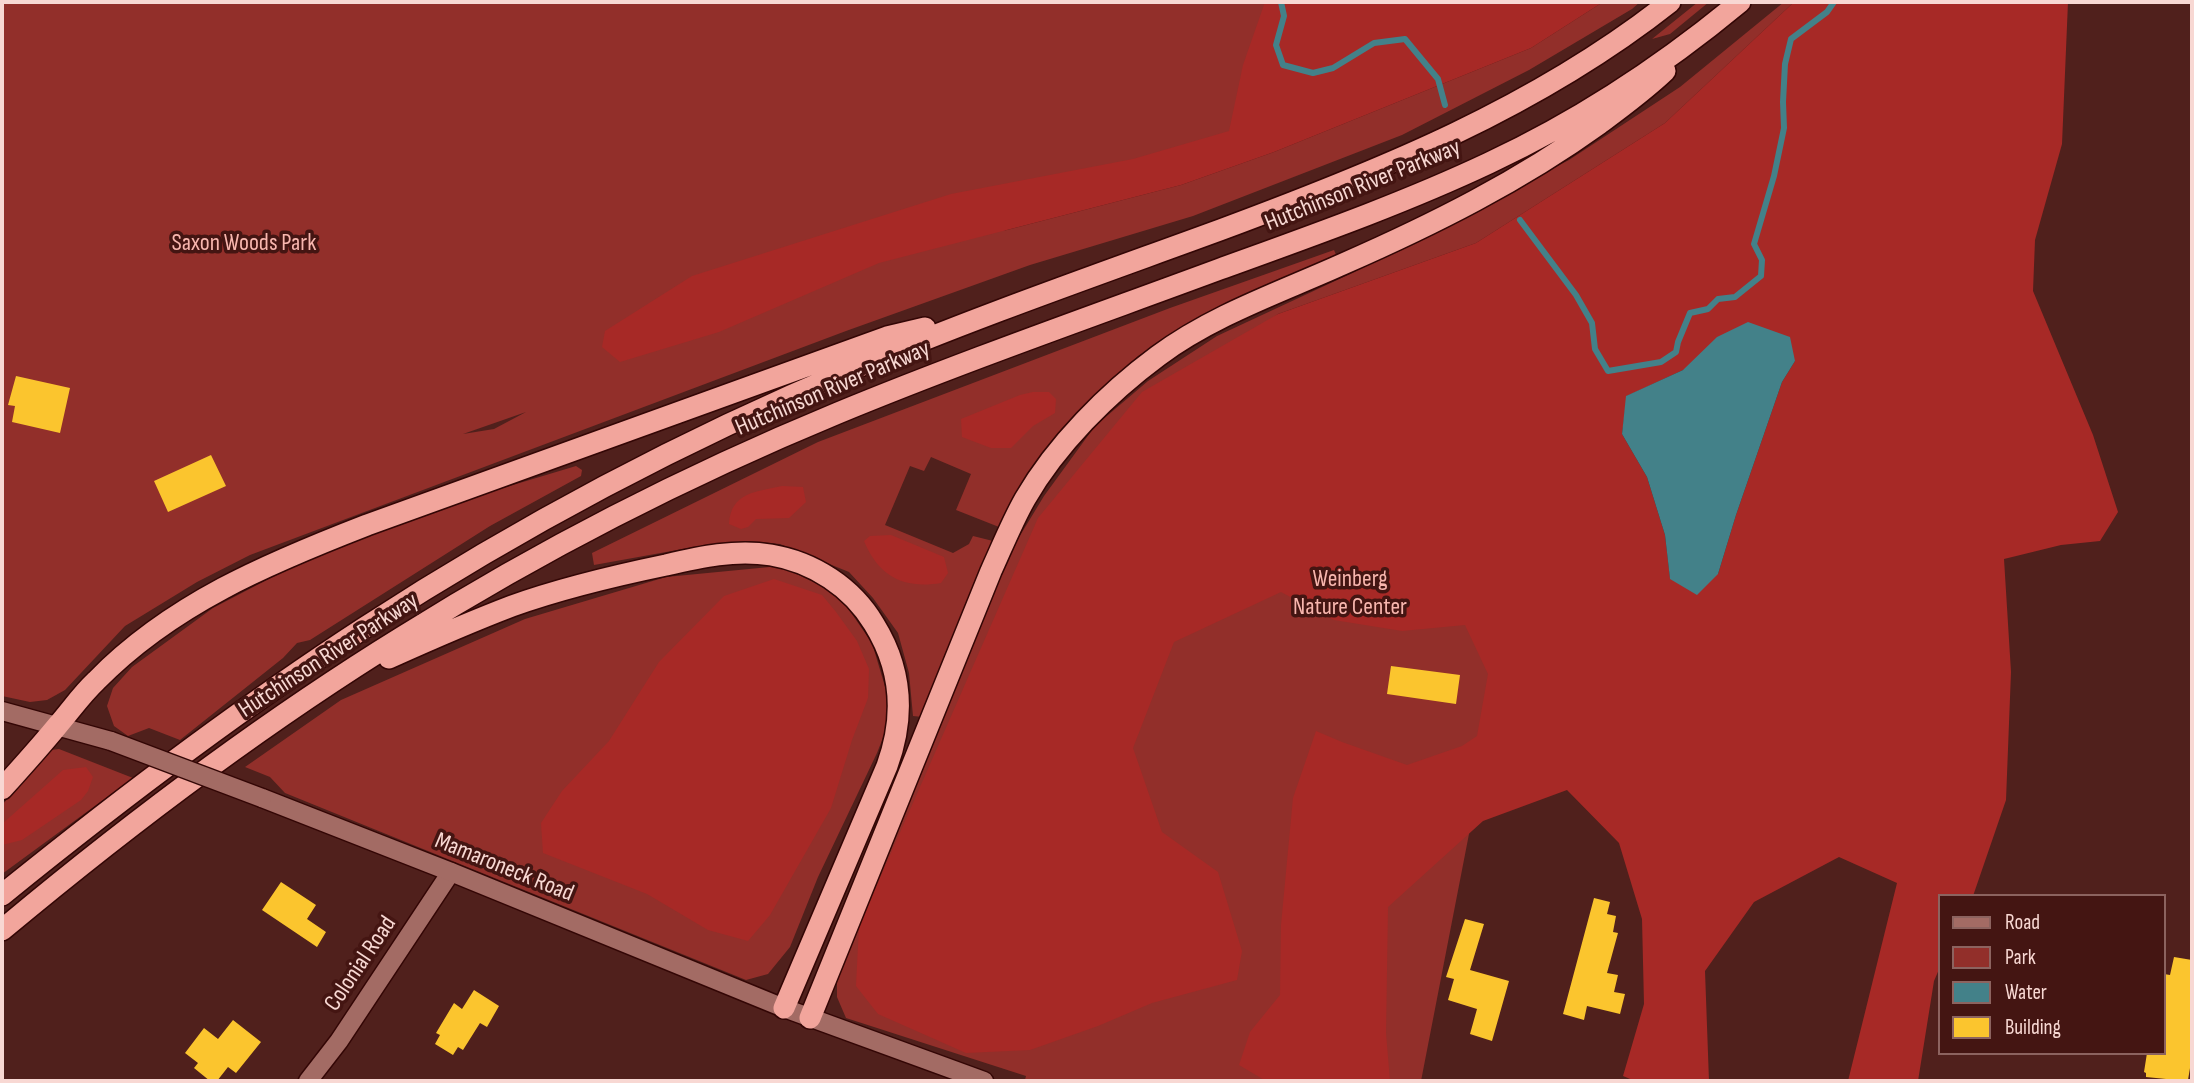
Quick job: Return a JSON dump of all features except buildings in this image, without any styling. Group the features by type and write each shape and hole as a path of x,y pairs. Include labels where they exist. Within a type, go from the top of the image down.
{"highway":[{"name":"Hutchinson River Parkway","path":"2,895 139,788 296,674 417,594 567,506 708,434 852,369 1326,191 1439,142 1502,111 1569,72 1635,29 1670,2"},
{"name":"Hutchinson River Parkway","path":"2,930 153,810 329,685 413,630 545,554 659,496 836,414 981,357 1385,208 1491,163 1595,106 1659,63 1740,2"},
{"path":"810,1018 1013,522 1043,472 1096,409 1159,355 1204,328 1414,232 1560,152 1645,91 1721,18"},
{"path":"2,789 95,681 134,646 206,596 281,560 367,526 887,337 1001,311"},
{"path":"329,685 522,603 597,580 697,558 738,553 769,555 805,564 834,581 861,605 887,648 897,679 897,731 887,766 784,1008"}],"street":[{"name":"Mamaroneck Road","path":"2,711 111,741 262,798 784,1008 984,1081"},
{"name":"Colonial Road","path":"309,1081 339,1041 451,873"}],"green space":[{"name":"Saxon Woods Park","path":"2,2 1561,2 1003,231 1181,185 1274,152 1531,48 1603,2 1640,2 1529,70 1402,135 1193,216 1030,265 846,331 250,555 197,582 125,626 65,690 47,700 30,702 2,696","holes":["526,412 494,429 463,434"]},
{"path":"1265,2 1603,2 1531,48 1274,152 1181,185 879,263 719,332 620,362 602,347 605,331 692,276 951,194 1133,159 1229,131 1243,65"},
{"path":"1698,2 1709,2 1670,34 1652,39"},
{"name":"Weinberg Nature Center","path":"1784,2 1794,2 1665,123 1476,243 1278,314 1205,369 1591,233 1489,731 1421,1081 1030,1081 1025,1080 1026,1076 846,1018 837,997 837,973 1007,557 1044,496 1095,426 1148,381 1217,336 1350,274 1569,160 1680,87"},
{"path":"1794,2 2068,2 2062,144 2035,240 2033,291 2093,435 2118,512 2100,541 2061,545 2004,559 2011,672 2006,800 1974,894 1938,894 1938,972 1934,981 1918,1081 1848,1081 1897,883 1839,857 1754,902 1705,971 1709,1081 1635,1081 1623,1076 1644,1004 1642,919 1619,843 1567,790 1483,821 1388,907 1386,1033 1390,1081 1266,1081 1239,1065 1250,1032 1280,995 1281,925 1293,798 1316,731 1407,765 1462,746 1477,736 1488,674 1465,625 1402,631 1334,620 1281,592 1174,642 1133,748 1162,832 1218,872 1242,951 1237,980 1152,1003 1030,1050 966,1053 878,1014 856,986 859,926 1038,518 1142,392 1278,314 1476,243 1665,123","holes":["1795,361 1782,382 1718,574 1670,578 1665,535 1647,477 1622,434 1627,396 1683,370"]},
{"path":"1334,250 1337,257 1229,304 1138,356 1082,411 1014,498 999,527 956,510 971,474 931,457 924,471 910,466 885,525 953,553 969,544 973,536 993,541 923,717 913,716 909,673 898,633 873,598 849,572 780,544 750,541 705,545 594,565 592,553 818,442 1170,308"},
{"path":"1033,392 1049,392 1056,399 1055,413 1033,426 1011,448 991,448 962,437 961,419"},
{"path":"576,466 582,470 581,476 490,526 310,640 297,643 283,658 180,740 149,728 128,736 114,726 107,706 113,688 132,667 213,608 330,547 483,494"},
{"path":"782,486 803,487 806,502 789,518 756,519 748,527 741,529 729,524 734,505 740,499 754,492"},
{"path":"891,535 944,557 948,573 941,583 904,582 885,572 877,564 864,541 870,536"},
{"path":"780,566 838,594 872,643 886,690 888,725 818,877 790,947 768,974 746,980 285,793 270,777 245,767 341,700 525,619 666,577"},
{"path":"774,579 822,595 836,612 857,641 869,669 868,698 831,808 770,915 748,941 708,930 647,894 543,853 541,823 562,791 609,741 659,662 724,596"},
{"path":"59,749 133,778 2,874 2,805 51,750"},
{"path":"86,767 93,777 81,800 22,840 2,845 2,824 63,770"}],"water":[{"path":"1748,322 1790,337 1795,361 1782,382 1718,574 1697,595 1670,579 1665,535 1647,477 1622,434 1626,396 1683,370 1717,337"}],"waterway":[{"path":"1281,2 1284,16 1276,45 1283,65 1313,73 1333,68 1374,43 1405,39 1438,79 1445,105"},
{"path":"1520,220 1576,295 1592,323 1595,349 1608,371 1661,362 1676,352 1690,313 1708,309 1718,299 1735,297 1761,276 1762,260 1754,244 1774,176 1784,128 1785,64 1791,39 1827,12 1834,2"}]}
